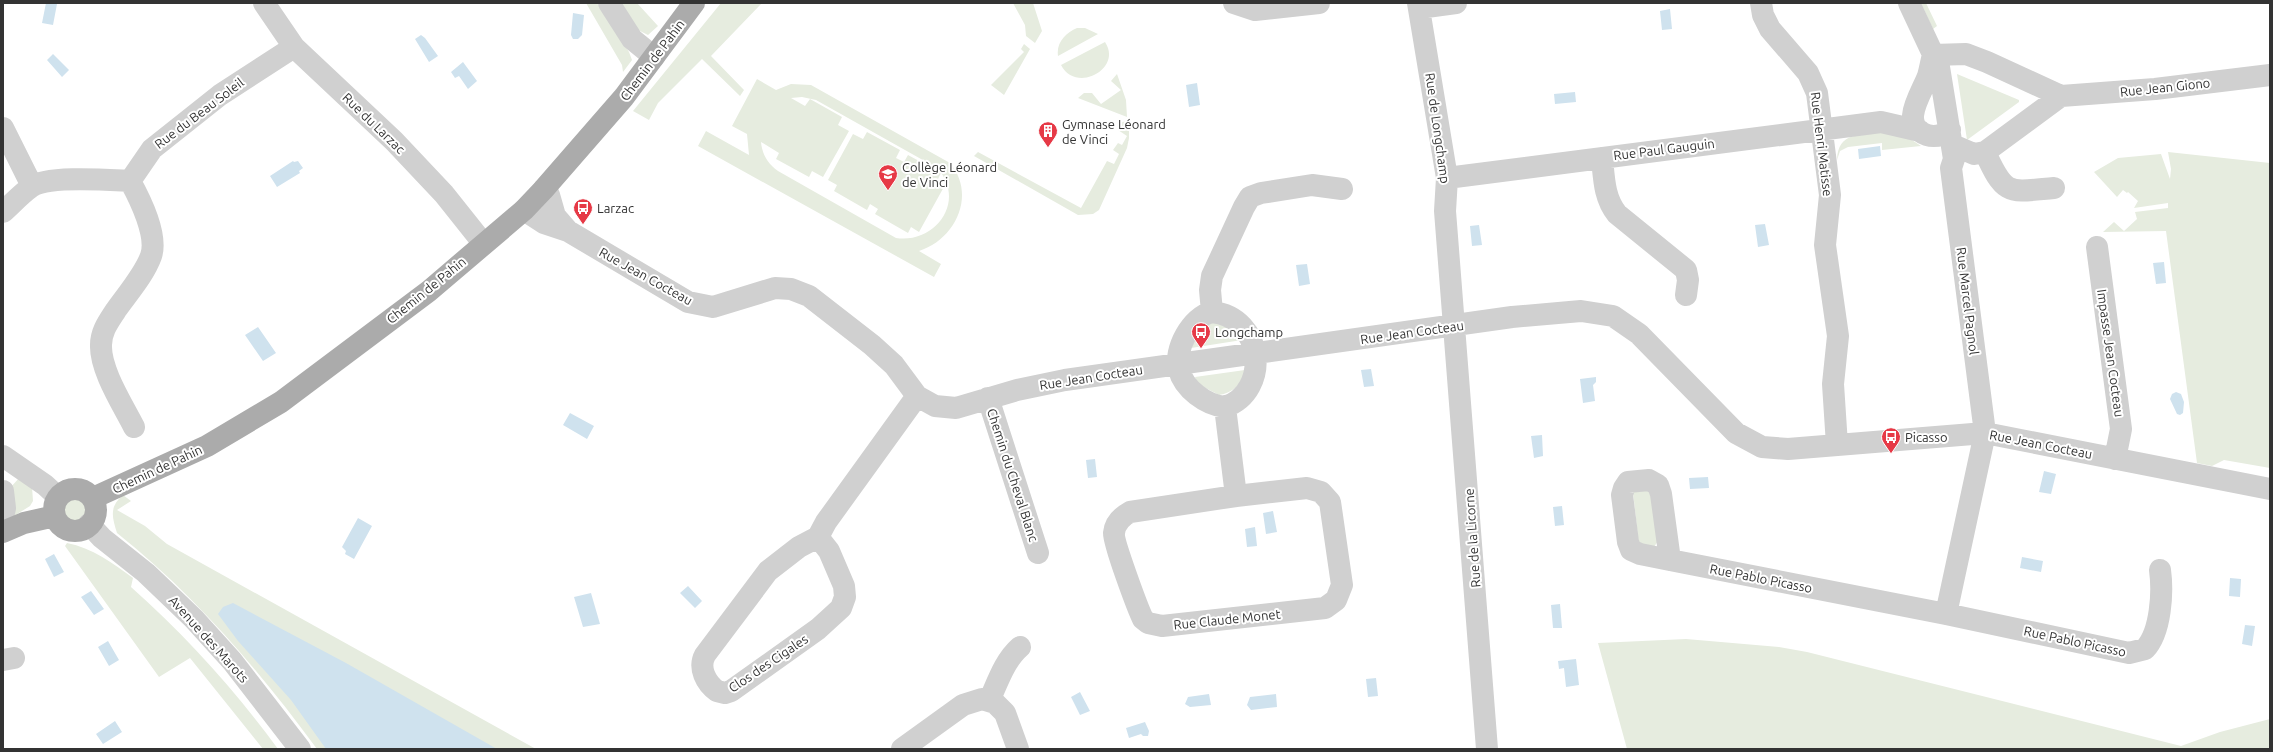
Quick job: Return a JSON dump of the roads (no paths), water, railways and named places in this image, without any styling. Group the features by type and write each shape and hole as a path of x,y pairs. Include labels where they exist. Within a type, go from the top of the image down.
{"main road":[{"name":"Chemin de Pahin","path":"93,498 207,446 281,402 428,291 483,243 524,210 543,190 596,131 694,3"},
{"path":"3,532 57,507 66,491 76,489 85,491 93,498 96,512 90,524 80,530 70,530 61,525 57,507"}],"street":[{"name":"Rue du Larzac","path":"264,3 294,47 394,142 444,194 483,243"},
{"path":"609,3 632,39 654,57"},
{"path":"1234,3 1254,10 1319,3"},
{"path":"1419,5 1456,3"},
{"name":"Rue Henri Matisse","path":"1761,3 1763,15 1770,29 1808,73 1817,93 1830,196 1825,245 1838,336 1833,384 1837,445"},
{"name":"Rue Marcel Pagnol","path":"1909,3 1939,67 1945,95 1954,159 1951,168 1985,433"},
{"name":"Rue de Longchamp","path":"1419,5 1447,178 1445,211 1454,326"},
{"name":"Rue du Beau Soleil","path":"130,181 152,149 220,95 294,47"},
{"path":"1923,132 1939,136 1952,137 1974,154 1985,152 2061,96 1966,54 1933,55"},
{"name":"Rue Marcel Pagnol","path":"1933,55 1928,76 1915,104 1913,118 1951,168"},
{"name":"Rue Jean Giono","path":"2061,96 2155,89 2270,75"},
{"path":"1915,104 1925,94 1938,93 1945,95"},
{"name":"Rue Paul Gauguin","path":"1881,122 1915,104"},
{"name":"Rue Paul Gauguin","path":"1447,178 1881,122 1923,132"},
{"path":"3,128 32,186"},
{"path":"1985,152 2001,181 2009,189 2020,191 2054,188"},
{"path":"1602,158 1606,196 1610,206 1617,214 1686,270 1688,280 1686,295"},
{"path":"3,212 32,186 55,180 130,181 139,196 150,231 151,254 146,267 105,327 100,347 109,377 134,427"},
{"path":"1212,312 1210,290 1212,276 1244,207 1250,198 1261,193 1312,185 1342,189"},
{"name":"Rue Jean Cocteau","path":"543,190 549,195 552,208 559,223 568,231 688,302 713,306 775,288 791,289 809,296 887,358 917,396 935,406 949,408 1033,386 1178,365 1454,326 1568,312 1594,312 1613,316 1639,334 1736,433 1749,441 1775,449 1985,433 2270,489"},
{"name":"Rue Jean Cocteau","path":"524,210 544,223 568,231"},
{"name":"Impasse Jean Cocteau","path":"2097,247 2121,429 2115,459"},
{"path":"1212,312 1224,314 1240,324 1254,342 1256,354 1256,366 1249,385 1234,403 1225,407 1212,404 1200,397 1185,382 1178,365 1180,353 1190,326 1199,317 1212,312"},
{"name":"Rue de la Licorne","path":"1454,326 1487,749"},
{"path":"818,537 826,522 917,396"},
{"name":"Chemin du Cheval Blanc","path":"988,398 1038,552"},
{"path":"1225,407 1236,496"},
{"path":"1946,614 1985,433"},
{"path":"3,456 45,485 57,507"},
{"name":"Rue Claude Monet","path":"1307,488 1316,489 1325,495 1330,502 1342,585 1336,600 1325,608 1162,626 1148,623 1140,612 1114,536 1118,522 1130,512 1236,496 1307,488"},
{"path":"3,491 6,508 3,517"},
{"name":"Avenue des Marots","path":"90,524 102,538 146,573 194,619 232,661 300,749"},
{"name":"Clos des Cigales","path":"818,537 829,551 844,586 845,597 842,608 818,629 731,690 725,692 717,691 702,670 702,662 705,655 768,570 799,547 818,537"},
{"name":"Rue Pablo Picasso","path":"1670,560 1946,614 2129,652 2141,652 2148,646 2154,635 2162,597 2160,570"},
{"path":"990,700 1006,665 1013,653 1020,647"},
{"path":"902,749 962,705 976,699 990,700 1001,707 1005,713 1018,749"}],"water":[{"path":"46,3 57,4 53,25 42,23"},
{"path":"1670,9 1672,29 1662,30 1660,11"},
{"path":"573,13 584,15 582,35 578,39 573,39 571,35"},
{"path":"421,35 425,38 438,56 429,62 415,39"},
{"path":"53,54 69,70 62,77 47,60"},
{"path":"463,62 477,81 468,89 459,76 455,78 451,72"},
{"path":"1197,83 1200,105 1189,107 1186,85"},
{"path":"1575,92 1576,102 1555,104 1554,94"},
{"path":"1880,146 1881,156 1859,159 1858,149"},
{"path":"293,161 298,161 303,168 299,171 300,173 277,187 270,176"},
{"path":"1765,224 1769,245 1758,247 1755,225"},
{"path":"1479,225 1482,245 1472,246 1470,226"},
{"path":"2164,262 2166,283 2156,284 2153,263"},
{"path":"1307,264 1310,284 1299,286 1296,265"},
{"path":"258,327 276,353 263,361 245,335"},
{"path":"1371,369 1374,386 1364,387 1361,370"},
{"path":"1596,377 1596,382 1593,385 1595,401 1583,403 1580,379"},
{"path":"2176,392 2181,394 2184,402 2183,413 2180,415 2177,414 2170,399 2172,394"},
{"path":"570,413 594,426 587,439 563,425"},
{"path":"1542,435 1543,456 1534,458 1531,436"},
{"path":"1095,459 1097,477 1088,478 1086,460"},
{"path":"2044,471 2056,474 2051,494 2039,492"},
{"path":"1708,477 1709,488 1690,489 1689,478"},
{"path":"1562,506 1564,525 1555,526 1553,507"},
{"path":"1273,511 1277,532 1266,534 1263,513"},
{"path":"358,518 372,526 354,559 345,554 346,551 342,547"},
{"path":"1255,527 1257,546 1247,547 1245,529"},
{"path":"54,554 64,572 54,577 45,559"},
{"path":"2022,557 2043,561 2041,572 2020,568"},
{"path":"2230,578 2241,579 2240,597 2229,596"},
{"path":"688,586 702,601 695,608 680,593"},
{"path":"91,591 104,609 94,615 81,597"},
{"path":"591,593 600,624 583,627 574,597"},
{"path":"233,603 346,663 497,749 326,749 291,700 238,641 218,614 223,607"},
{"path":"1560,604 1562,628 1553,628 1551,605"},
{"path":"2245,625 2255,626 2252,646 2242,644"},
{"path":"108,641 119,660 109,666 98,647"},
{"path":"1576,659 1579,685 1566,687 1564,668 1559,669 1558,661"},
{"path":"1376,678 1378,696 1368,697 1366,679"},
{"path":"1080,692 1090,711 1080,715 1071,697"},
{"path":"1209,694 1211,705 1190,707 1185,704 1188,697"},
{"path":"1276,694 1277,707 1251,710 1247,705 1250,697"},
{"path":"115,721 122,732 103,744 96,734"},
{"path":"1145,722 1149,731 1148,736 1143,736 1141,734 1129,738 1126,728"}],"place":[{"name":"Gymnase Léonard de Vinci","path":"1048,148"},
{"name":"Collège Léonard de Vinci","path":"888,191"},
{"name":"Larzac","path":"583,225"},
{"name":"Longchamp","path":"1201,349"},
{"name":"Picasso","path":"1891,454"}]}
